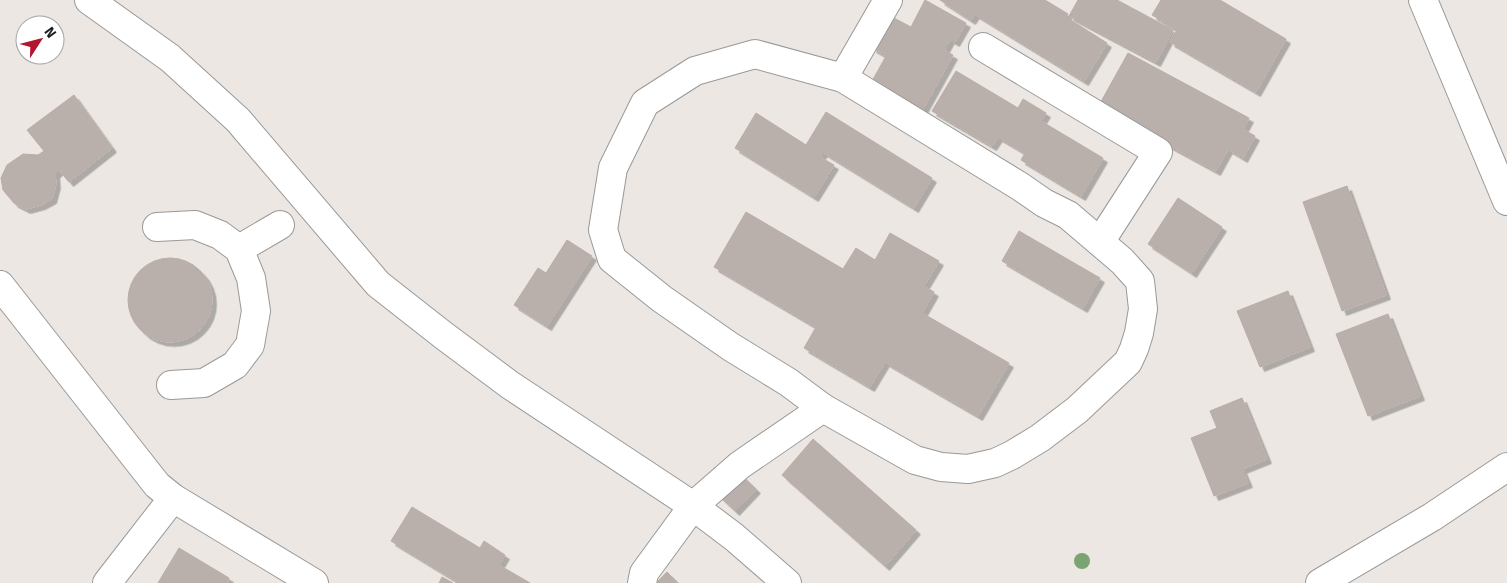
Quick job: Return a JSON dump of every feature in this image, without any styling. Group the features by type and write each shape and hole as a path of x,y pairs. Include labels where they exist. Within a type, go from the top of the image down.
{"street":[{"path":"89,0 170,58 238,120 378,284 510,385 692,506 734,537 787,583"},
{"path":"843,78 888,0"},
{"path":"1423,0 1507,201"},
{"path":"983,47 1158,152 1100,242"},
{"path":"755,54 843,78 1044,203 1068,215 1122,261 1140,281 1143,309 1139,334 1128,362 1077,410 1040,438 995,463 968,469 941,467 915,460 823,408 788,382 731,347 662,299 612,259 603,230 613,168 645,103 695,71 755,54"},
{"path":"157,227 195,225 220,235 239,249 251,278 256,311 250,345 235,365 204,383 171,385"},
{"path":"239,249 280,226"},
{"path":"0,285 157,485 173,498 314,583"},
{"path":"642,583 644,574 692,506 740,465 823,408"},
{"path":"1320,583 1432,516 1507,466"},
{"path":"107,583 173,498"}],"building":[{"path":"925,0 966,23 955,42 950,39 944,50 953,55 922,111 871,83 886,56 872,48 890,16 911,27"},
{"path":"940,0 1045,0 1068,14 1066,17 1107,43 1084,81 975,14 971,20"},
{"path":"1078,0 1117,0 1173,30 1156,62 1069,16"},
{"path":"1161,0 1220,0 1286,39 1256,92 1170,42 1177,30 1152,15"},
{"path":"1128,53 1249,118 1243,129 1255,136 1243,158 1228,149 1216,171 1098,107"},
{"path":"956,71 1018,108 1023,99 1046,113 1041,121 1103,158 1081,196 1021,160 1025,153 998,137 992,146 932,111"},
{"path":"74,95 112,148 69,182 59,170 55,174 56,184 52,199 41,205 26,209 14,203 3,190 1,178 7,165 23,154 38,155 44,151 27,130"},
{"path":"826,112 932,178 914,208 823,152 820,157 834,165 814,197 735,148 756,113 806,145"},
{"path":"1347,186 1386,295 1342,311 1303,202"},
{"path":"1178,198 1222,227 1192,273 1148,244"},
{"path":"746,212 843,269 856,248 875,260 890,233 939,261 924,286 934,292 922,313 1009,363 978,416 885,362 870,387 804,348 816,327 714,267"},
{"path":"1019,231 1100,278 1083,308 1002,261"},
{"path":"567,240 592,256 547,326 514,305 538,268 546,273"},
{"path":"162,258 178,258 194,265 205,276 212,292 209,316 200,330 194,335 178,342 162,342 146,335 135,324 128,308 128,292 135,276 146,265"},
{"path":"1288,291 1310,347 1260,367 1237,311"},
{"path":"1388,314 1420,396 1368,416 1336,334"},
{"path":"1242,398 1267,459 1242,469 1248,483 1214,496 1191,438 1217,428 1210,411"},
{"path":"813,439 916,530 885,566 782,475"},
{"path":"738,472 756,489 735,511 717,494"},
{"path":"412,507 480,548 484,541 505,555 499,565 530,583 460,583 391,541"},
{"path":"179,548 229,578 227,583 158,583"},
{"path":"667,572 678,583 656,583"},
{"path":"442,577 453,583 439,583"}]}
